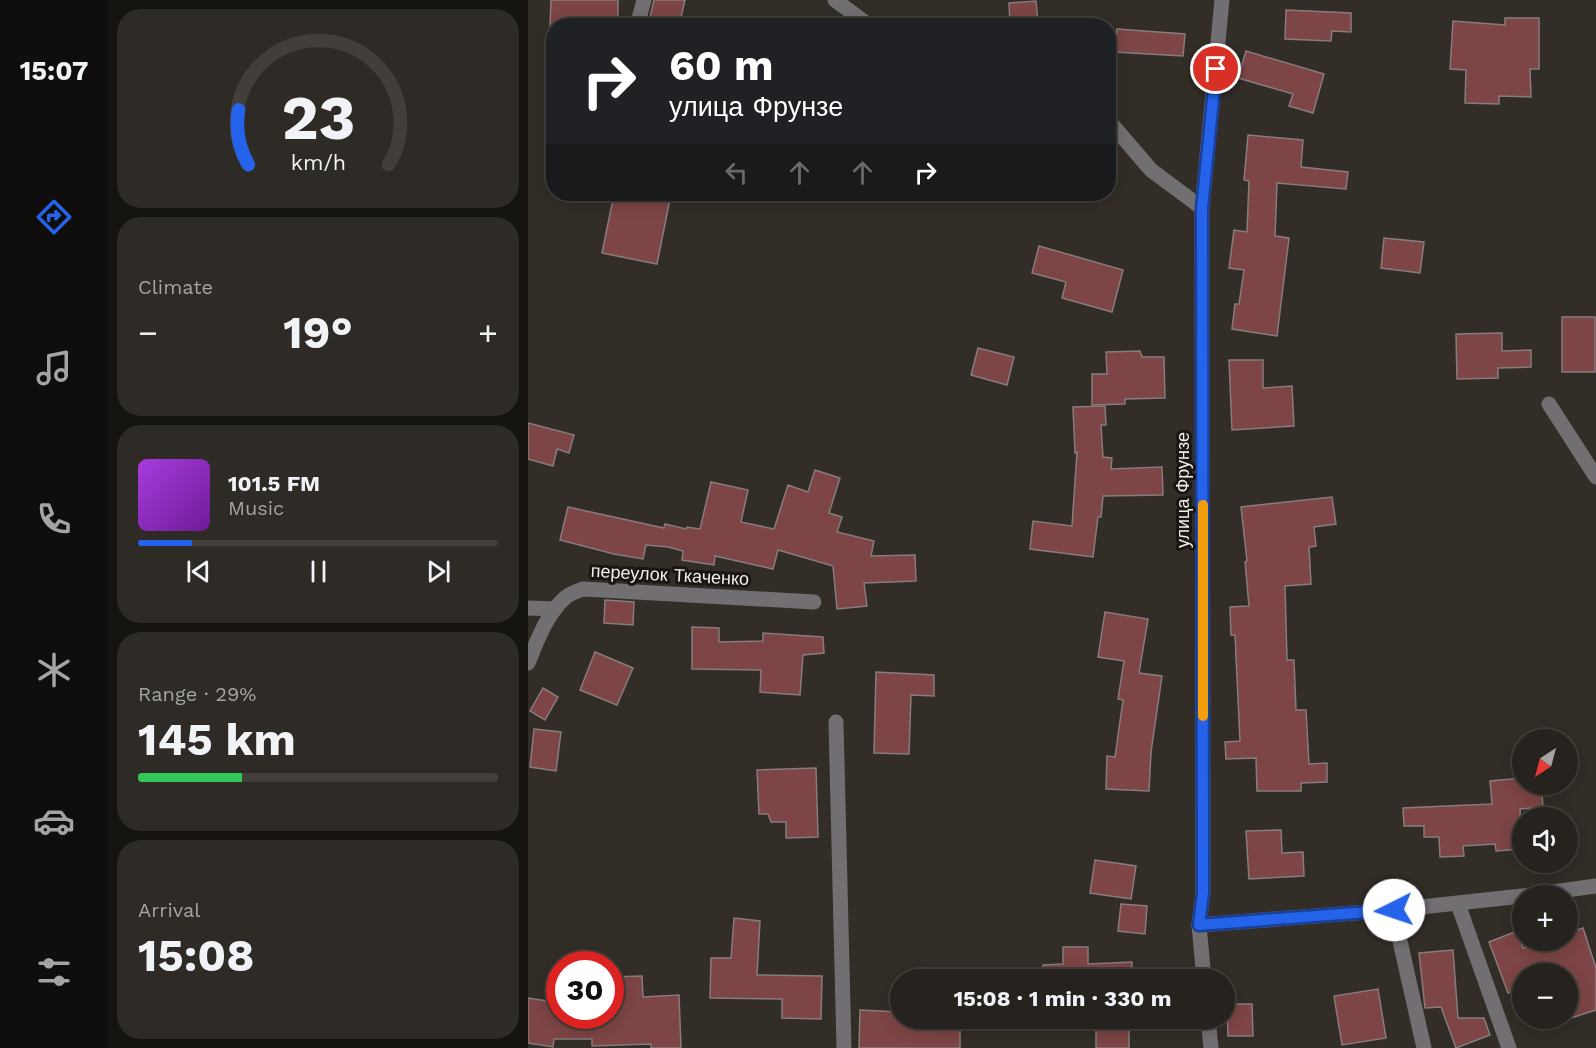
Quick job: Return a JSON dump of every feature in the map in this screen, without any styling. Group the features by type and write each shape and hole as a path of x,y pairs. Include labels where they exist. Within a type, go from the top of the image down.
{"street":[{"path":"639,18 644,0"},
{"path":"835,0 859,18"},
{"name":"улица Фрунзе","path":"1203,969 1199,925 1203,893 1202,208 1222,0"},
{"path":"1116,130 1150,170 1202,208"},
{"path":"1549,404 1596,477"},
{"name":"переулок Ткаченко","path":"528,663 555,609 568,595 583,589 814,602"},
{"path":"528,608 555,609"},
{"path":"836,722 844,1048"},
{"path":"1578,888 1596,886"},
{"path":"1199,925 1394,910 1512,897"},
{"path":"1458,904 1509,1048"},
{"path":"1394,910 1424,1048"},
{"path":"1209,1029 1210,1048"}],"building":[{"path":"551,0 618,0 618,18 550,18"},
{"path":"654,0 685,0 681,18 650,18"},
{"path":"1036,1 1038,18 1010,18 1009,3"},
{"path":"1286,10 1351,13 1351,32 1332,31 1331,41 1285,39"},
{"path":"1505,18 1539,18 1539,69 1530,69 1531,97 1499,96 1499,104 1465,103 1466,70 1450,69 1453,21 1505,25"},
{"path":"1117,29 1185,34 1183,56 1116,52"},
{"path":"1246,51 1324,74 1313,113 1289,106 1293,94 1238,78"},
{"path":"1248,135 1303,140 1301,167 1348,172 1346,189 1277,183 1275,236 1289,238 1277,336 1232,329 1235,304 1239,304 1244,270 1229,268 1234,230 1247,232 1249,181 1244,180"},
{"path":"613,201 670,201 657,264 602,253"},
{"path":"1384,238 1424,242 1420,273 1381,268"},
{"path":"1039,246 1123,270 1112,312 1062,298 1066,282 1032,273"},
{"path":"1562,317 1595,317 1595,372 1562,372"},
{"path":"1502,333 1502,351 1531,350 1531,367 1498,368 1498,378 1457,379 1456,334"},
{"path":"978,348 1014,357 1007,385 971,375"},
{"path":"1140,351 1142,357 1164,357 1165,398 1125,399 1125,404 1092,405 1092,374 1107,374 1106,352"},
{"path":"1229,360 1263,360 1263,388 1292,386 1294,426 1232,430"},
{"path":"1105,406 1106,425 1101,425 1103,457 1112,458 1111,469 1162,467 1163,495 1103,496 1093,557 1030,549 1033,521 1072,526 1077,452 1075,453 1073,407"},
{"path":"528,423 574,435 569,453 557,449 553,466 528,459"},
{"path":"815,470 840,478 829,513 842,517 837,532 874,541 871,556 915,555 916,581 864,583 867,606 837,609 833,566 778,550 773,569 715,556 714,565 682,560 683,551 668,547 646,545 643,559 560,540 568,507 664,528 665,524 686,529 687,527 700,529 711,482 748,490 741,522 774,529 788,485 808,492"},
{"path":"1332,497 1336,524 1314,527 1316,546 1309,547 1311,584 1285,586 1287,660 1294,660 1296,710 1306,710 1309,764 1327,763 1327,782 1301,783 1301,791 1257,791 1256,758 1226,759 1225,742 1240,741 1235,635 1231,635 1230,607 1249,606 1241,507"},
{"path":"605,600 634,602 633,625 604,623"},
{"path":"1105,612 1148,619 1139,673 1162,676 1151,752 1149,791 1106,789 1107,756 1115,757 1123,700 1118,699 1124,661 1098,657"},
{"path":"692,627 719,628 719,642 763,641 763,633 823,637 824,653 803,655 800,695 760,692 761,670 692,669"},
{"path":"595,652 633,668 617,705 580,690"},
{"path":"876,672 934,675 934,696 911,695 909,754 874,753"},
{"path":"543,688 558,697 545,720 530,711"},
{"path":"534,729 561,732 556,771 530,767"},
{"path":"816,768 818,837 786,838 786,822 771,822 768,814 759,814 757,770"},
{"path":"1512,779 1512,795 1542,795 1543,807 1512,807 1512,850 1496,851 1495,844 1463,846 1464,856 1440,857 1439,837 1424,837 1424,826 1404,826 1403,808 1492,804 1490,781"},
{"path":"1281,830 1282,853 1303,852 1304,876 1249,879 1246,831"},
{"path":"1095,860 1136,866 1131,899 1090,893"},
{"path":"1121,904 1147,906 1145,934 1118,931"},
{"path":"734,918 760,921 757,975 822,976 821,1019 782,1018 782,999 710,998 711,958 731,958"},
{"path":"1583,928 1596,968 1596,1010 1578,1016 1578,963 1512,963 1512,991 1508,993 1489,942 1512,933 1512,951 1578,951 1578,930"},
{"path":"1063,947 1088,947 1088,964 1132,962 1132,969 1043,969 1043,965 1063,964"},
{"path":"1453,950 1458,1018 1484,1018 1490,1035 1456,1048 1441,1007 1425,1008 1419,953"},
{"path":"642,976 643,997 679,995 681,1048 651,1048 651,1044 592,1046 592,1039 554,1039 553,1047 528,1043 528,998 546,1001 546,1029 624,1029 624,977"},
{"path":"1378,989 1386,1038 1342,1045 1334,996"},
{"path":"1235,1004 1252,1004 1253,1036 1228,1036 1228,1029 1235,1029"},
{"path":"860,1010 890,1012 890,1029 960,1029 960,1048 859,1048"},
{"path":"1096,1029 1129,1029 1129,1048 1096,1048"}],"slow traffic":[{"path":"1203,505 1203,716"}],"route":[{"path":"1216,69 1202,208 1203,893 1199,925 1394,910"}]}
